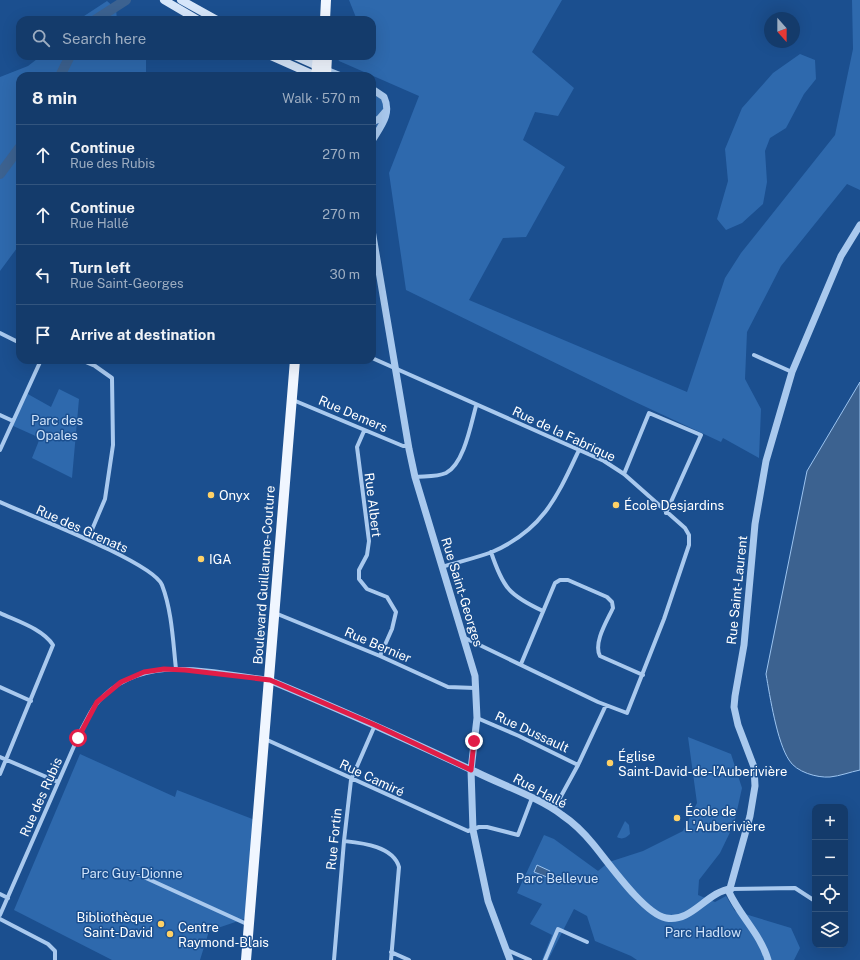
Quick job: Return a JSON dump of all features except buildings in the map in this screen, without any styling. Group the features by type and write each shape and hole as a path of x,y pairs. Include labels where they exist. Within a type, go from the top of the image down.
{"main road":[{"path":"164,0 191,16"},
{"path":"181,0 211,16"},
{"path":"325,16 326,0"},
{"path":"285,60 319,71"},
{"path":"301,60 319,71"},
{"path":"319,71 325,60"},
{"name":"Boulevard Guillaume-Couture","path":"246,960 295,364"}],"street":[{"path":"376,92 384,97 387,109 384,120 376,134"},
{"path":"376,120 379,119 387,109"},
{"name":"Rue Saint-Laurent","path":"731,889 739,852 750,816 755,786 754,767 736,717 734,707 736,682 744,645 755,524 766,461 792,372 841,256 860,225"},
{"name":"Rue Saint-Georges","path":"376,254 408,446 415,477 475,676 477,718 471,770 473,830 488,901 510,960"},
{"path":"0,333 16,341"},
{"path":"754,356 792,372"},
{"name":"Rue de la Fabrique","path":"376,360 476,406 604,461 624,474 666,513 685,528 689,535 689,545 627,713 606,705"},
{"path":"0,450 39,364"},
{"path":"88,539 106,499 113,445 112,378 90,364"},
{"name":"Rue Demers","path":"291,399 364,431 403,446 408,446"},
{"path":"415,477 447,472 457,462 464,446 476,406"},
{"path":"624,474 649,414 701,434 666,513"},
{"path":"0,415 13,421"},
{"name":"Rue Albert","path":"364,431 356,447 369,541 367,555 359,570 360,579 367,589 387,597 396,612 392,629 380,656"},
{"path":"442,568 491,552 512,542 530,530 548,510 561,489 579,450"},
{"name":"Rue des Grenats","path":"0,502 35,519 88,539 144,569 161,584 171,625 176,669"},
{"path":"491,552 499,576 509,590 523,602 543,611"},
{"path":"521,664 555,583 560,580 568,580 607,597 612,602 613,608 598,643 597,651 600,656 642,675"},
{"name":"Rue Bernier","path":"274,612 380,656 448,687 475,688"},
{"path":"0,613 41,633 48,638 53,645 0,774"},
{"path":"463,637 484,649 521,664 606,705 578,766 554,809"},
{"name":"Rue des Rubis","path":"0,915 82,728 97,702 121,682 144,672 176,669 270,680"},
{"name":"Rue Hallé","path":"270,680 375,725 554,809 585,835 635,894 656,914 666,918 676,918 686,914 723,891 731,889 795,888 812,899"},
{"path":"0,687 31,701"},
{"name":"Rue Dussault","path":"477,718 519,736 578,766"},
{"name":"Rue Fortin","path":"334,960 344,841 351,780 375,725"},
{"name":"Rue Camiré","path":"264,739 351,780 468,831 479,827 487,827 518,835 532,798"},
{"path":"0,757 58,782"},
{"path":"344,841 366,843 394,855 397,859 399,867 391,960"},
{"path":"134,873 249,925"},
{"path":"731,889 729,892 762,943 768,960"},
{"path":"0,894 8,898"},
{"path":"0,919 48,944 55,951 55,960"},
{"path":"545,960 558,929 587,942"},
{"path":"505,949 530,960"},
{"path":"391,952 409,960"}],"green space":[{"path":"349,0 562,0 532,52 574,88 558,116 535,112 523,140 565,167 526,237 503,238 469,300 687,392 725,278 741,253 835,135 853,49 852,0 860,0 860,190 847,184 781,266 747,332 745,379 761,409 759,458 723,438 721,442 631,400 406,290 389,173 419,96 376,77 376,72 364,72 339,61 376,60 376,16 355,16"},
{"path":"107,1 116,9 117,16 84,16"},
{"path":"800,54 815,60 816,79 804,94 786,128 770,138 765,151 767,182 763,204 742,223 726,230 717,219 728,181 725,149 742,108 773,73"},
{"path":"36,60 146,60 146,72 16,72 16,249 0,271 0,77 28,66"},
{"path":"376,93 387,104 376,131"},
{"name":"Parc des Opales","path":"59,389 79,399 72,478 32,458 40,438 11,425 26,393 51,407"},
{"path":"688,737 731,754 742,788 734,824 720,853 699,880 698,895 715,902 726,896 735,911 791,928 800,948 794,960 637,960 595,941 587,916 574,909 548,960 542,960 552,935 530,924 542,904 517,893 544,835 554,839 598,871 609,862 643,851 683,831 697,803"},
{"name":"Parc Guy-Dionne","path":"80,754 175,797 177,790 255,820 247,918 209,931 200,960 112,960 14,910"},
{"path":"625,821 629,825 630,834 627,837 619,838 617,837"}],"shaded area":[{"path":"860,382 860,770 838,776 825,777 802,771 789,760 778,731 766,674 807,471"},
{"path":"537,865 550,871 547,877 534,872"}],"waterway":[{"path":"101,16 126,0"},
{"path":"62,72 68,60"},
{"path":"0,174 16,152"}],"place":[{"name":"Onyx","path":"211,495"},
{"name":"École Desjardins","path":"616,505"},
{"name":"IGA","path":"201,559"},
{"name":"Église Saint-David-de-l’Auberivière","path":"610,763"},
{"name":"École de L'Auberivière","path":"677,818"},
{"name":"Bibliothèque Saint-David","path":"161,924"},
{"name":"Centre Raymond-Blais","path":"170,934"}],"route":[{"path":"78,738 97,702 121,682 144,672 176,669 270,680 375,725 471,770 474,741"}],"park label":[{"name":"Parc Bellevue","path":"557,878"},
{"name":"Parc Hadlow","path":"703,932"}]}
